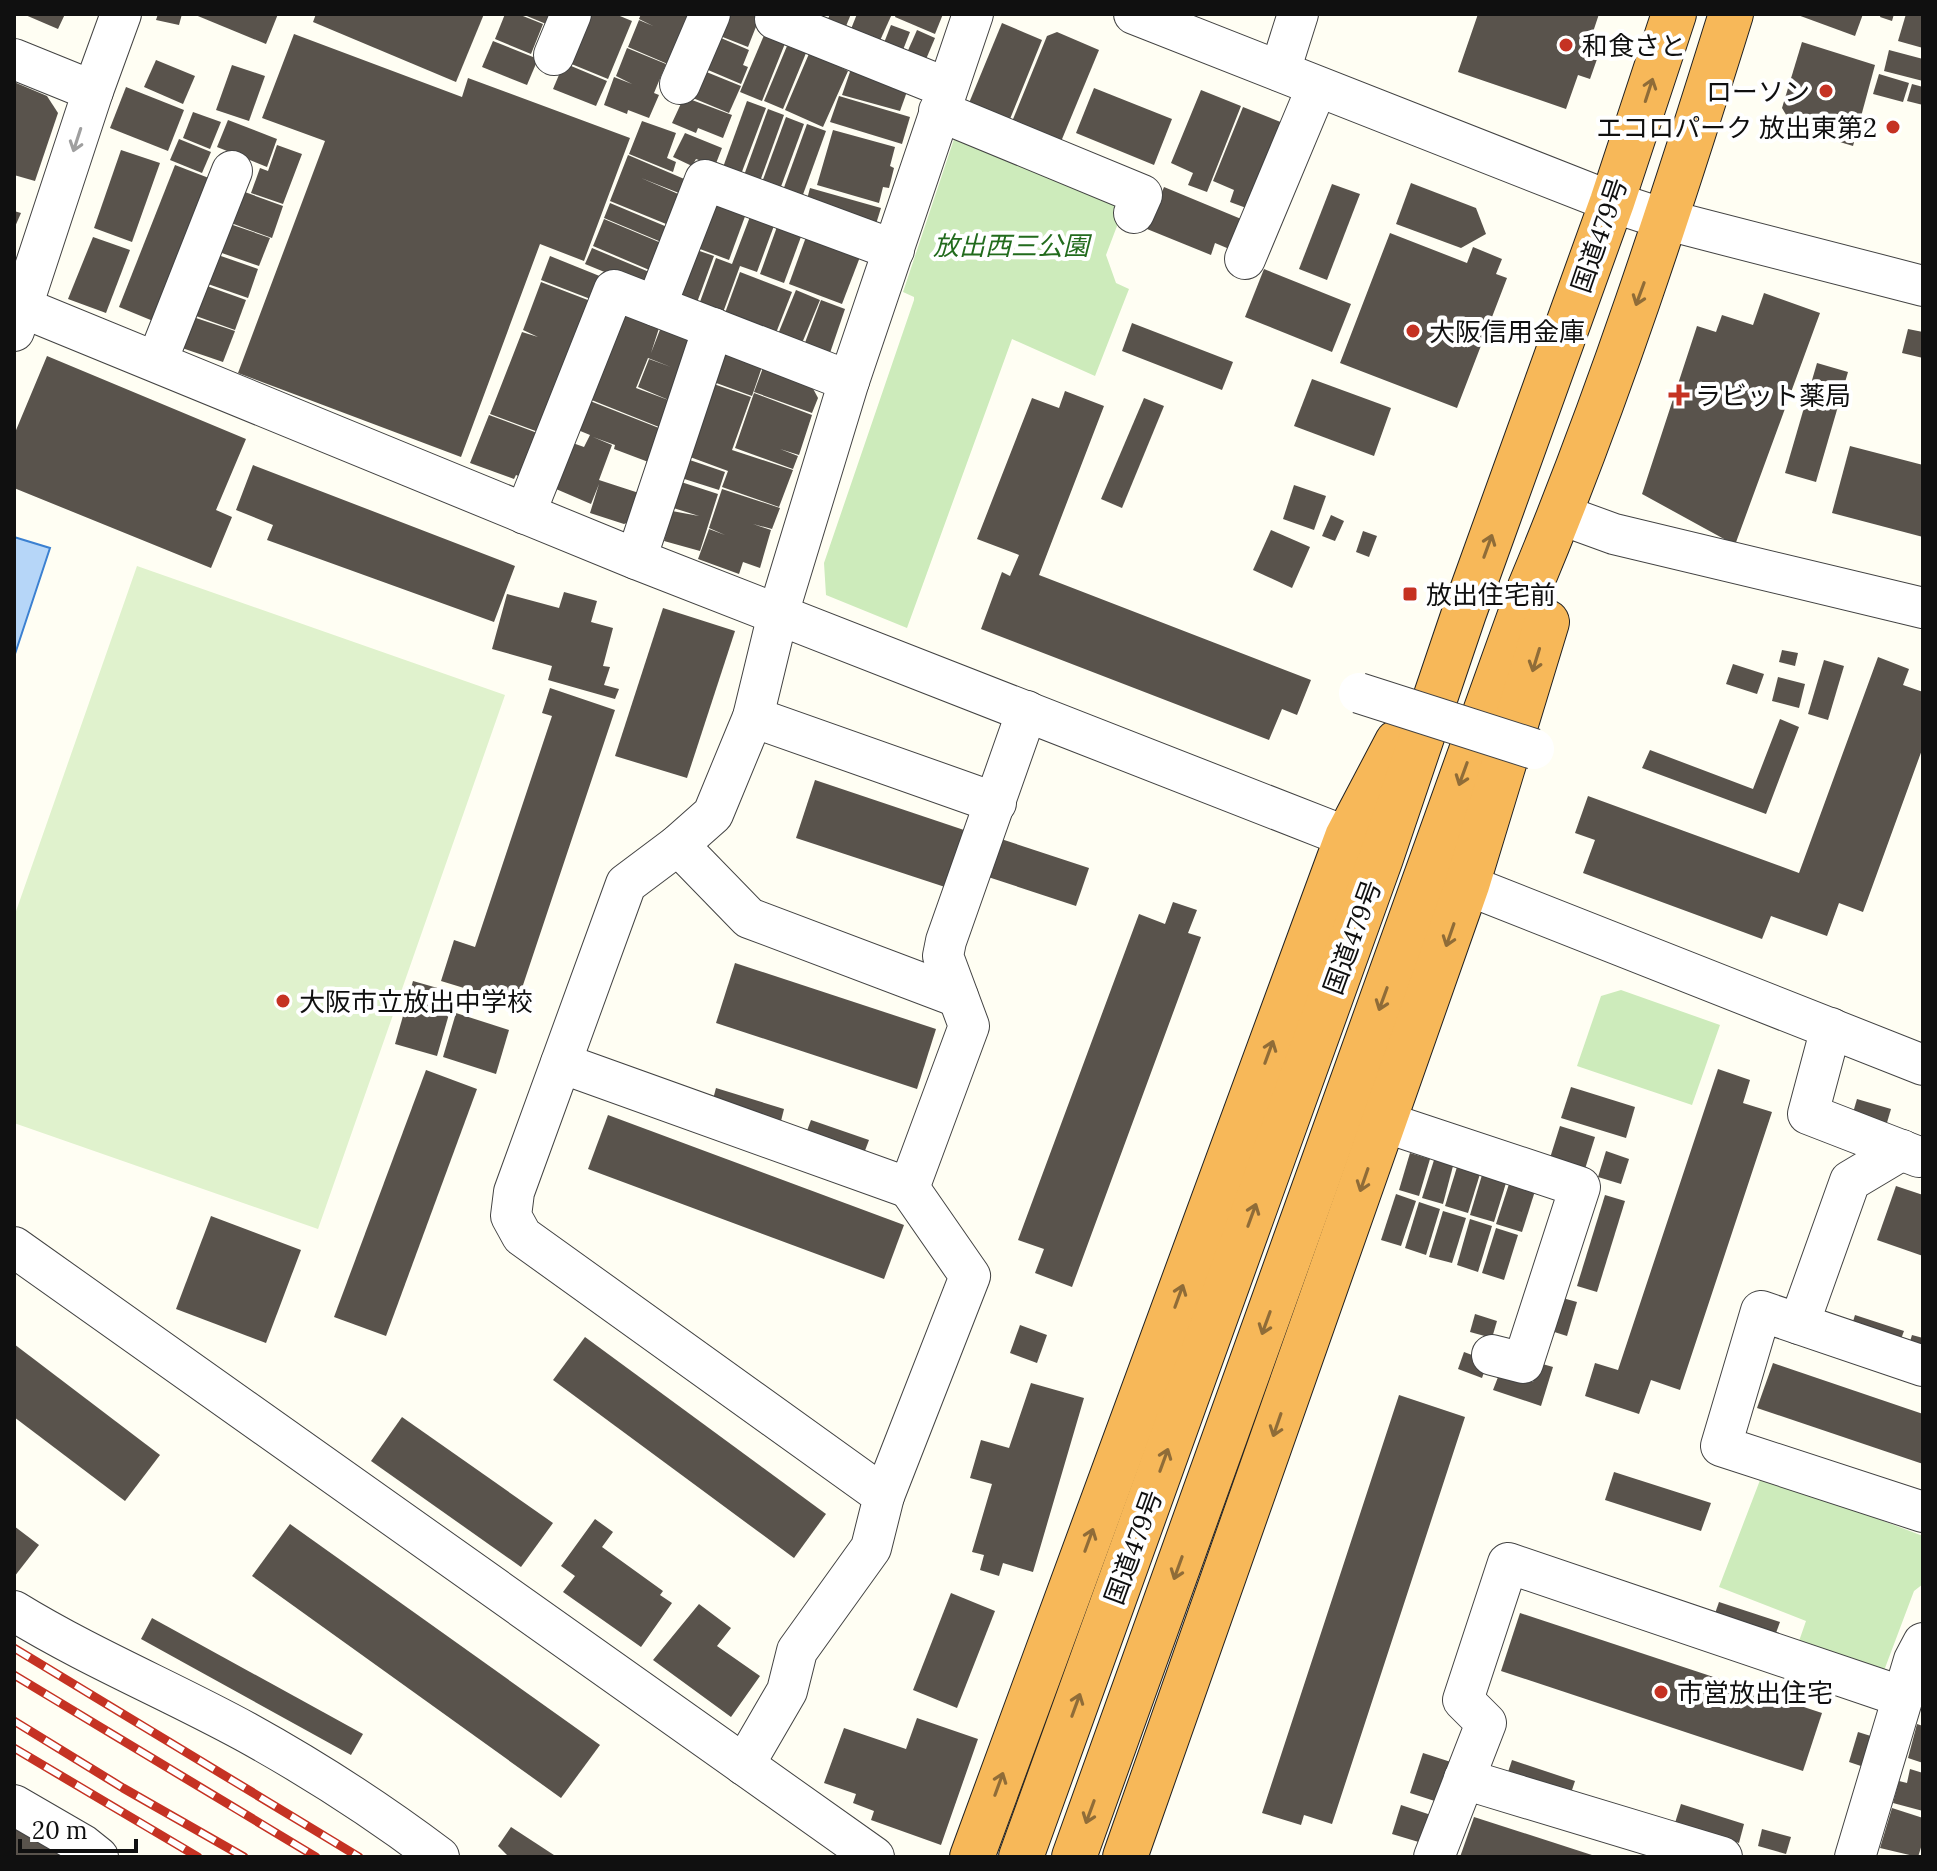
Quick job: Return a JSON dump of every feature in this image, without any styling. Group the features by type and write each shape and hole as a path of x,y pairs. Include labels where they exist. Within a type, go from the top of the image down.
{"highway":[{"name":"国道479号","path":"1021,1857 1364,848 1464,613 1612,202 1674,14"},
{"name":"国道479号","path":"1074,1857 1448,879 1530,587 1667,220 1731,14"},
{"path":"972,1857 1364,848"},
{"path":"1125,1857 1384,1122 1448,879"}],"street":[{"path":"121,14 17,314 157,361 636,559 1027,711 1364,848"},
{"path":"554,55 571,14"},
{"path":"680,84 710,14"},
{"path":"884,1496 522,1236 511,1216 514,1192 626,884 713,814 753,717 778,614 849,381 973,14"},
{"path":"1134,14 1612,202 1667,220 1923,286"},
{"path":"1280,71 1298,14"},
{"path":"775,19 1142,195 1134,213"},
{"path":"14,59 93,91"},
{"path":"1245,259 1317,87"},
{"path":"157,361 232,171"},
{"path":"656,306 705,180 894,250"},
{"path":"525,514 614,290 849,381"},
{"path":"636,559 713,328"},
{"path":"1557,521 1923,608"},
{"path":"1359,693 1534,749"},
{"path":"909,1188 969,1026 943,956 946,941 1027,711"},
{"path":"753,717 996,803"},
{"path":"678,845 749,918 958,997"},
{"path":"1448,879 1923,1065"},
{"path":"1831,1028 1808,1114 1912,1154"},
{"path":"561,1063 909,1188 970,1276 884,1496 871,1548 797,1651 787,1691 744,1765"},
{"path":"1384,1122 1580,1187 1523,1363 1492,1355"},
{"path":"1799,1324 1850,1181 1912,1154"},
{"path":"14,1247 874,1857"},
{"path":"1923,1366 1761,1311 1721,1446 1923,1512"},
{"path":"1434,1857 1486,1723 1463,1700 1508,1563 1903,1697"},
{"path":"14,1611 112,1666 245,1732 379,1812 439,1857"},
{"path":"1855,1857 1914,1660 1923,1643"},
{"path":"1464,1779 1722,1857"},
{"path":"14,1805 98,1857"}],"green space":[{"name":"放出西三公園","path":"957,130 1128,197 1106,255 1116,283 1129,289 1095,376 1012,339 907,628 826,595 824,563 914,300 914,297 903,292"},
{"path":"137,566 505,695 318,1229 14,1123 14,917"},
{"path":"1621,990 1720,1025 1692,1105 1577,1066 1601,996"},
{"path":"1762,1475 1923,1536 1923,1584 1914,1591 1882,1676 1798,1644 1806,1621 1719,1587"}],"water":[{"path":"14,537 50,548 14,657"}],"building":[{"path":"23,14 65,14 58,29"},
{"path":"158,14 182,14 179,25 156,20"},
{"path":"193,14 278,14 266,44"},
{"path":"316,14 484,14 456,82 313,22"},
{"path":"505,14 518,14 543,24 531,54 495,39"},
{"path":"522,14 557,14 551,26"},
{"path":"589,14 615,14 632,21 608,79 569,63"},
{"path":"641,14 691,14 670,65 628,47 639,20 653,26 639,19"},
{"path":"723,14 761,14 748,47 715,34"},
{"path":"830,14 851,14 844,31 826,24"},
{"path":"857,14 892,14 878,45 849,34"},
{"path":"896,14 943,14 935,34 895,17"},
{"path":"1478,14 1599,14 1590,41 1602,45 1590,79 1578,75 1566,109 1458,72"},
{"path":"1795,14 1863,14 1855,36"},
{"path":"1881,14 1894,14 1892,21 1880,17"},
{"path":"1906,14 1923,14 1923,48 1898,41"},
{"path":"1002,23 1042,40 1010,119 969,103"},
{"path":"891,25 910,32 901,55 882,48"},
{"path":"917,30 935,38 924,64 906,55"},
{"path":"1057,32 1099,50 1060,144 1011,124 1047,36"},
{"path":"765,33 786,41 762,101 740,92"},
{"path":"294,34 462,97 468,78 630,138 584,261 540,244 461,457 238,373 325,141 262,118"},
{"path":"714,35 749,50 743,65 748,67 741,84 701,67"},
{"path":"493,41 538,59 527,85 482,67"},
{"path":"1802,42 1875,65 1853,146 1794,128 1782,108"},
{"path":"787,46 806,53 783,109 764,101"},
{"path":"627,48 666,64 654,93 659,95 649,118 604,105 614,77 632,84 616,76"},
{"path":"811,49 838,60 836,65 848,71 823,127 785,110"},
{"path":"1889,50 1923,59 1923,81 1884,71"},
{"path":"156,60 195,76 183,104 144,87"},
{"path":"564,63 607,81 596,106 553,89"},
{"path":"232,65 265,76 249,121 216,110"},
{"path":"852,66 909,86 900,111 842,95"},
{"path":"699,69 741,86 729,113 688,96"},
{"path":"1879,74 1909,83 1903,102 1873,94"},
{"path":"14,82 47,96 58,113 35,181 14,175"},
{"path":"1912,84 1923,87 1923,105 1907,101"},
{"path":"126,87 184,110 168,151 110,128"},
{"path":"1094,88 1172,119 1154,165 1076,133"},
{"path":"1201,90 1241,106 1207,192 1188,185 1193,173 1171,163"},
{"path":"839,96 910,117 902,144 830,122"},
{"path":"684,97 732,115 723,138 698,128 696,133 672,123"},
{"path":"747,101 766,108 740,177 722,170"},
{"path":"1243,107 1283,123 1249,209 1230,202 1234,190 1213,181"},
{"path":"768,109 784,115 759,184 743,178"},
{"path":"193,112 221,122 210,149 183,138"},
{"path":"786,117 804,124 779,192 761,185"},
{"path":"228,120 277,139 267,167 217,147"},
{"path":"642,121 676,133 667,158 676,162 673,172 629,154"},
{"path":"807,124 826,131 801,200 782,193"},
{"path":"833,130 895,147 889,188 883,187 879,203 817,185"},
{"path":"685,133 722,148 715,166 696,159 692,166 673,157"},
{"path":"179,139 211,152 202,173 170,160"},
{"path":"277,145 302,154 283,204 251,193 260,168 268,171"},
{"path":"121,150 160,163 132,242 94,228"},
{"path":"628,155 689,181 684,195 641,178 683,196 671,226 610,201"},
{"path":"175,165 214,180 158,323 119,307"},
{"path":"1411,183 1476,208 1486,234 1461,248 1396,224"},
{"path":"1332,184 1360,194 1327,280 1299,269"},
{"path":"1164,187 1246,221 1234,251 1215,243 1211,255 1147,229"},
{"path":"810,188 881,208 876,224 806,203"},
{"path":"242,191 283,206 272,238 231,223"},
{"path":"710,197 747,211 729,260 692,246"},
{"path":"610,203 672,229 666,244 604,218"},
{"path":"14,211 21,213 14,229"},
{"path":"751,214 775,223 757,272 740,266 721,318 697,310 716,258 732,264"},
{"path":"604,219 666,245 654,272 593,246"},
{"path":"230,224 270,238 259,266 219,252"},
{"path":"778,224 802,234 784,283 760,274"},
{"path":"1390,233 1467,263 1473,247 1502,259 1496,274 1507,278 1457,408 1340,363"},
{"path":"93,237 130,250 106,313 68,299"},
{"path":"806,237 860,257 842,304 789,284"},
{"path":"592,248 654,274 641,287 585,264"},
{"path":"691,248 714,256 695,308 680,302"},
{"path":"218,255 258,269 248,298 208,284"},
{"path":"550,256 602,277 593,300 541,280"},
{"path":"1264,269 1351,304 1332,352 1245,317"},
{"path":"740,272 792,292 776,333 725,313"},
{"path":"541,282 593,302 541,433 490,414 522,332 538,337 523,330"},
{"path":"207,286 246,300 235,330 196,316"},
{"path":"796,290 820,300 800,348 776,339"},
{"path":"1764,293 1820,313 1735,545 1642,494 1697,326 1716,332 1722,315 1753,325"},
{"path":"821,300 845,309 830,353 803,348"},
{"path":"619,311 661,322 651,353 663,322 697,335 664,429 584,397","holes":["648,358 671,367 649,359 638,387 671,401 636,388"]},
{"path":"193,317 235,331 223,362 182,348"},
{"path":"1132,323 1233,362 1222,390 1122,351"},
{"path":"1908,329 1923,332 1923,358 1902,353"},
{"path":"719,348 764,361 752,396 708,380"},
{"path":"47,356 246,439 216,510 232,517 211,568 14,488 14,435"},
{"path":"1817,363 1848,372 1816,482 1785,473"},
{"path":"764,365 809,381 818,398 812,413 754,392"},
{"path":"1312,379 1391,408 1374,456 1294,426"},
{"path":"708,382 751,397 732,450 793,470 779,507 722,487 728,471 682,454"},
{"path":"1065,391 1104,406 1039,575 1311,680 1297,715 1282,709 1269,740 981,629 1002,572 1010,576 1019,555 977,539 1032,398 1059,408"},
{"path":"754,393 812,415 799,455 780,449 798,456 793,469 735,448"},
{"path":"1144,398 1164,406 1122,508 1101,499"},
{"path":"585,399 664,430 651,463 614,449 615,445 593,437 612,445 599,480 642,494 635,520 624,524 590,513 599,484 591,504 549,486 567,441 584,447 590,435 573,428"},
{"path":"489,415 540,434 523,478 516,475 514,479 470,463"},
{"path":"1850,446 1923,465 1923,537 1832,513"},
{"path":"681,457 725,472 719,490 675,476"},
{"path":"253,465 515,566 494,622 267,540 273,525 236,510"},
{"path":"675,480 718,494 700,551 664,541 672,511 699,516 667,506"},
{"path":"1294,485 1326,496 1314,530 1283,519"},
{"path":"722,489 780,508 772,529 753,524 771,530 760,568 743,562 739,574 698,559 709,529 725,535 709,528"},
{"path":"1331,515 1344,521 1335,541 1322,536"},
{"path":"1271,530 1310,547 1292,588 1253,570"},
{"path":"1363,531 1377,536 1369,557 1356,552"},
{"path":"564,592 597,601 591,622 613,628 603,666 610,667 604,685 619,689 615,699 548,680 552,666 492,649 507,594 559,608"},
{"path":"663,608 735,631 687,778 615,756"},
{"path":"1782,650 1798,653 1795,666 1779,662"},
{"path":"1878,657 1909,669 1903,685 1923,692 1923,747 1863,912 1839,903 1827,936 1771,916 1762,939 1583,873 1595,840 1575,833 1588,796 1799,873"},
{"path":"1824,660 1844,666 1828,720 1808,714"},
{"path":"1733,664 1764,674 1757,694 1726,684"},
{"path":"1778,677 1805,684 1799,708 1772,701"},
{"path":"550,688 615,710 514,1012 462,995 464,988 441,981 454,940 475,947 552,716 542,713"},
{"path":"1780,719 1799,727 1766,814 1642,768 1650,750 1753,789"},
{"path":"815,780 964,830 945,887 796,838"},
{"path":"995,837 1089,868 1076,906 982,875"},
{"path":"1173,902 1197,910 1188,933 1201,937 1072,1287 1035,1273 1044,1249 1018,1240 1139,914 1165,924"},
{"path":"735,963 936,1029 917,1089 716,1023"},
{"path":"413,981 455,993 437,1056 395,1044"},
{"path":"456,1013 509,1030 496,1074 443,1057"},
{"path":"1718,1069 1750,1080 1743,1103 1772,1112 1680,1390 1651,1380 1639,1414 1585,1396 1595,1363 1618,1370"},
{"path":"426,1070 477,1089 386,1336 334,1317"},
{"path":"1571,1087 1635,1107 1626,1138 1561,1118"},
{"path":"716,1088 784,1109 780,1125 712,1103"},
{"path":"1857,1099 1891,1109 1886,1126 1852,1116"},
{"path":"608,1115 904,1225 884,1279 588,1169"},
{"path":"811,1120 869,1140 863,1156 805,1136"},
{"path":"1560,1126 1595,1137 1585,1169 1550,1158"},
{"path":"1606,1151 1629,1159 1621,1184 1598,1177"},
{"path":"1410,1153 1430,1159 1419,1196 1399,1190"},
{"path":"1434,1160 1453,1166 1443,1204 1422,1198"},
{"path":"1457,1167 1480,1174 1468,1213 1445,1206"},
{"path":"1482,1175 1506,1183 1494,1222 1470,1215"},
{"path":"1509,1184 1535,1191 1522,1232 1496,1224"},
{"path":"1896,1186 1923,1195 1923,1256 1877,1240"},
{"path":"1396,1194 1416,1201 1401,1246 1381,1240"},
{"path":"1605,1195 1625,1201 1597,1292 1577,1286"},
{"path":"1419,1202 1440,1209 1426,1255 1405,1248"},
{"path":"1443,1211 1466,1218 1452,1263 1429,1257"},
{"path":"211,1216 301,1250 266,1343 176,1309"},
{"path":"1470,1219 1492,1226 1478,1272 1457,1265"},
{"path":"1496,1228 1518,1235 1504,1280 1482,1273"},
{"path":"1559,1297 1577,1302 1567,1336 1548,1330"},
{"path":"1475,1314 1497,1321 1492,1338 1470,1332"},
{"path":"1855,1315 1904,1331 1898,1347 1850,1331"},
{"path":"1020,1325 1047,1335 1037,1363 1010,1353"},
{"path":"1912,1335 1923,1338 1923,1356 1907,1351"},
{"path":"585,1337 826,1514 794,1558 553,1380"},
{"path":"14,1344 160,1455 125,1501 14,1417"},
{"path":"1464,1352 1488,1361 1482,1378 1458,1369"},
{"path":"1539,1363 1553,1367 1541,1406 1493,1390 1500,1372 1533,1382"},
{"path":"1773,1363 1923,1414 1923,1464 1757,1408"},
{"path":"1031,1383 1084,1398 1033,1572 1003,1563 999,1576 980,1570 984,1555 972,1552 992,1484 970,1478 981,1440 1009,1448"},
{"path":"1399,1395 1465,1417 1332,1824 1304,1815 1301,1825 1262,1813"},
{"path":"402,1417 553,1523 521,1567 371,1461"},
{"path":"1614,1472 1711,1503 1701,1531 1605,1500"},
{"path":"595,1519 613,1532 602,1547 663,1591 660,1595 672,1603 641,1647 563,1592 575,1576 561,1566"},
{"path":"290,1524 600,1745 561,1798 252,1576"},
{"path":"14,1526 39,1545 14,1577"},
{"path":"951,1593 995,1611 957,1708 913,1690"},
{"path":"1719,1602 1780,1622 1773,1641 1712,1622"},
{"path":"699,1604 731,1628 717,1646 760,1676 731,1717 653,1660"},
{"name":"市営放出住宅","path":"1520,1613 1822,1713 1803,1771 1501,1671"},
{"path":"152,1618 363,1734 351,1755 141,1639"},
{"path":"917,1718 978,1739 941,1845 871,1820 874,1811 853,1803 856,1794 824,1783 844,1728 906,1749"},
{"path":"1917,1724 1923,1726 1923,1763 1908,1758"},
{"path":"1858,1732 1874,1737 1864,1767 1849,1762"},
{"path":"1423,1753 1457,1764 1444,1804 1410,1793"},
{"path":"1512,1760 1575,1781 1570,1796 1507,1775"},
{"path":"1910,1769 1923,1773 1923,1811 1893,1803 1899,1781 1907,1783"},
{"path":"1681,1804 1744,1824 1739,1843 1675,1823"},
{"path":"1401,1805 1431,1815 1422,1843 1392,1834"},
{"path":"1892,1808 1923,1818 1923,1841 1918,1857 1880,1848"},
{"path":"1474,1817 1595,1856 1595,1857 1460,1857"},
{"path":"14,1827 83,1857 14,1857"},
{"path":"511,1827 557,1857 509,1857 498,1846"},
{"path":"1762,1829 1791,1837 1786,1854 1758,1846"}],"railway":[{"path":"14,1648 359,1857"},
{"path":"14,1675 316,1857"},
{"path":"14,1721 244,1857"},
{"path":"14,1748 198,1857"}],"place":[{"name":"和食さと","path":"1566,45"},
{"name":"ローソン","path":"1826,91"},
{"name":"エコロパーク 放出東第2","path":"1893,127"},
{"name":"大阪信用金庫","path":"1413,331"},
{"name":"ラビット薬局","path":"1679,395"},
{"name":"放出住宅前","path":"1410,594"},
{"name":"大阪市立放出中学校","path":"283,1001"},
{"name":"市営放出住宅","path":"1661,1692"}]}
